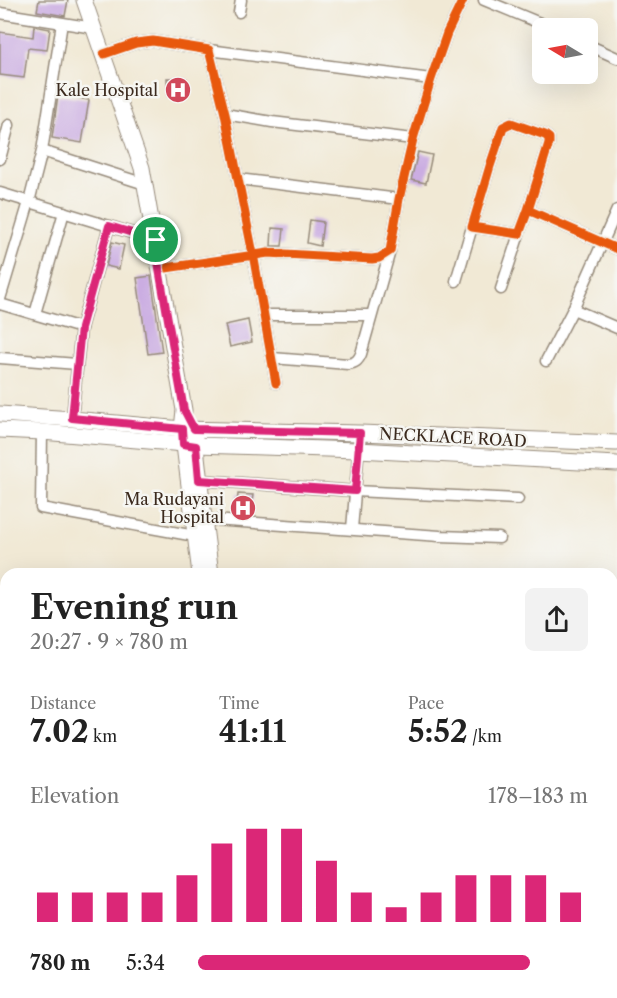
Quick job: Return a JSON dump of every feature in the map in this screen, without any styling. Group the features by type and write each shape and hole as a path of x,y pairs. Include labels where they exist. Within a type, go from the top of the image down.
{"main road":[{"path":"84,0 142,168 184,410 199,480 195,536 199,568"},
{"name":"NECKLACE ROAD","path":"0,414 72,418 189,437 360,433 617,443"},
{"name":"NECKLACE ROAD","path":"0,430 189,437 358,450 617,464"},
{"path":"189,437 198,519 210,568"}],"street":[{"path":"239,12 241,0"},
{"path":"272,358 348,364 358,360 390,252 413,139 447,33 463,0"},
{"path":"484,0 532,20"},
{"path":"0,13 94,28"},
{"path":"62,23 42,151 0,302 81,328"},
{"path":"104,54 136,43 153,41 431,79"},
{"path":"598,49 617,58"},
{"path":"209,50 225,114 276,383"},
{"path":"225,114 413,139"},
{"path":"456,281 489,166 503,127 511,123 545,135 549,138 549,143 501,289"},
{"path":"0,159 9,125"},
{"path":"42,151 145,184"},
{"path":"238,179 399,199"},
{"path":"0,193 156,240"},
{"path":"528,210 617,249"},
{"path":"546,361 573,309 617,210"},
{"path":"35,314 64,212"},
{"path":"72,418 81,328 109,226"},
{"path":"472,226 519,234"},
{"path":"159,269 268,252 372,259 390,252"},
{"path":"573,309 617,328"},
{"path":"264,315 371,315"},
{"path":"0,358 77,364"},
{"path":"42,432 40,508 195,536"},
{"path":"352,529 360,433"},
{"path":"199,480 518,499"},
{"path":"198,519 499,538"}],"building":[{"path":"39,0 68,0 65,16 37,11"},
{"path":"34,26 50,29 47,50 28,48 24,78 0,75 0,32 33,37"},
{"path":"167,78 187,79 186,97 168,96"},
{"path":"58,95 89,100 82,143 52,138"},
{"path":"418,152 432,155 426,183 411,180"},
{"path":"310,220 323,222 320,246 307,243"},
{"path":"272,228 284,229 282,246 271,246"},
{"path":"112,242 124,245 119,269 106,266"},
{"path":"151,276 162,352 148,354 137,278"},
{"path":"248,320 252,342 230,347 225,325"},
{"path":"238,494 253,495 250,515 236,514"}],"cycle path":[{"path":"159,269 268,253 372,259 379,258 390,251 413,139 447,33 463,0"},
{"path":"104,54 136,43 153,41 209,50 225,114 276,383"},
{"path":"528,210 549,138 511,123 503,127 472,227 519,234 528,210 617,249"}],"place":[{"name":"Kale Hospital","path":"178,90"},
{"name":"Ma Rudayani Hospital","path":"243,508"}],"route":[{"path":"109,226 156,240 184,410 194,429 360,433 355,491 199,480 196,446 183,444 182,429 72,418 81,328 109,226"}]}
